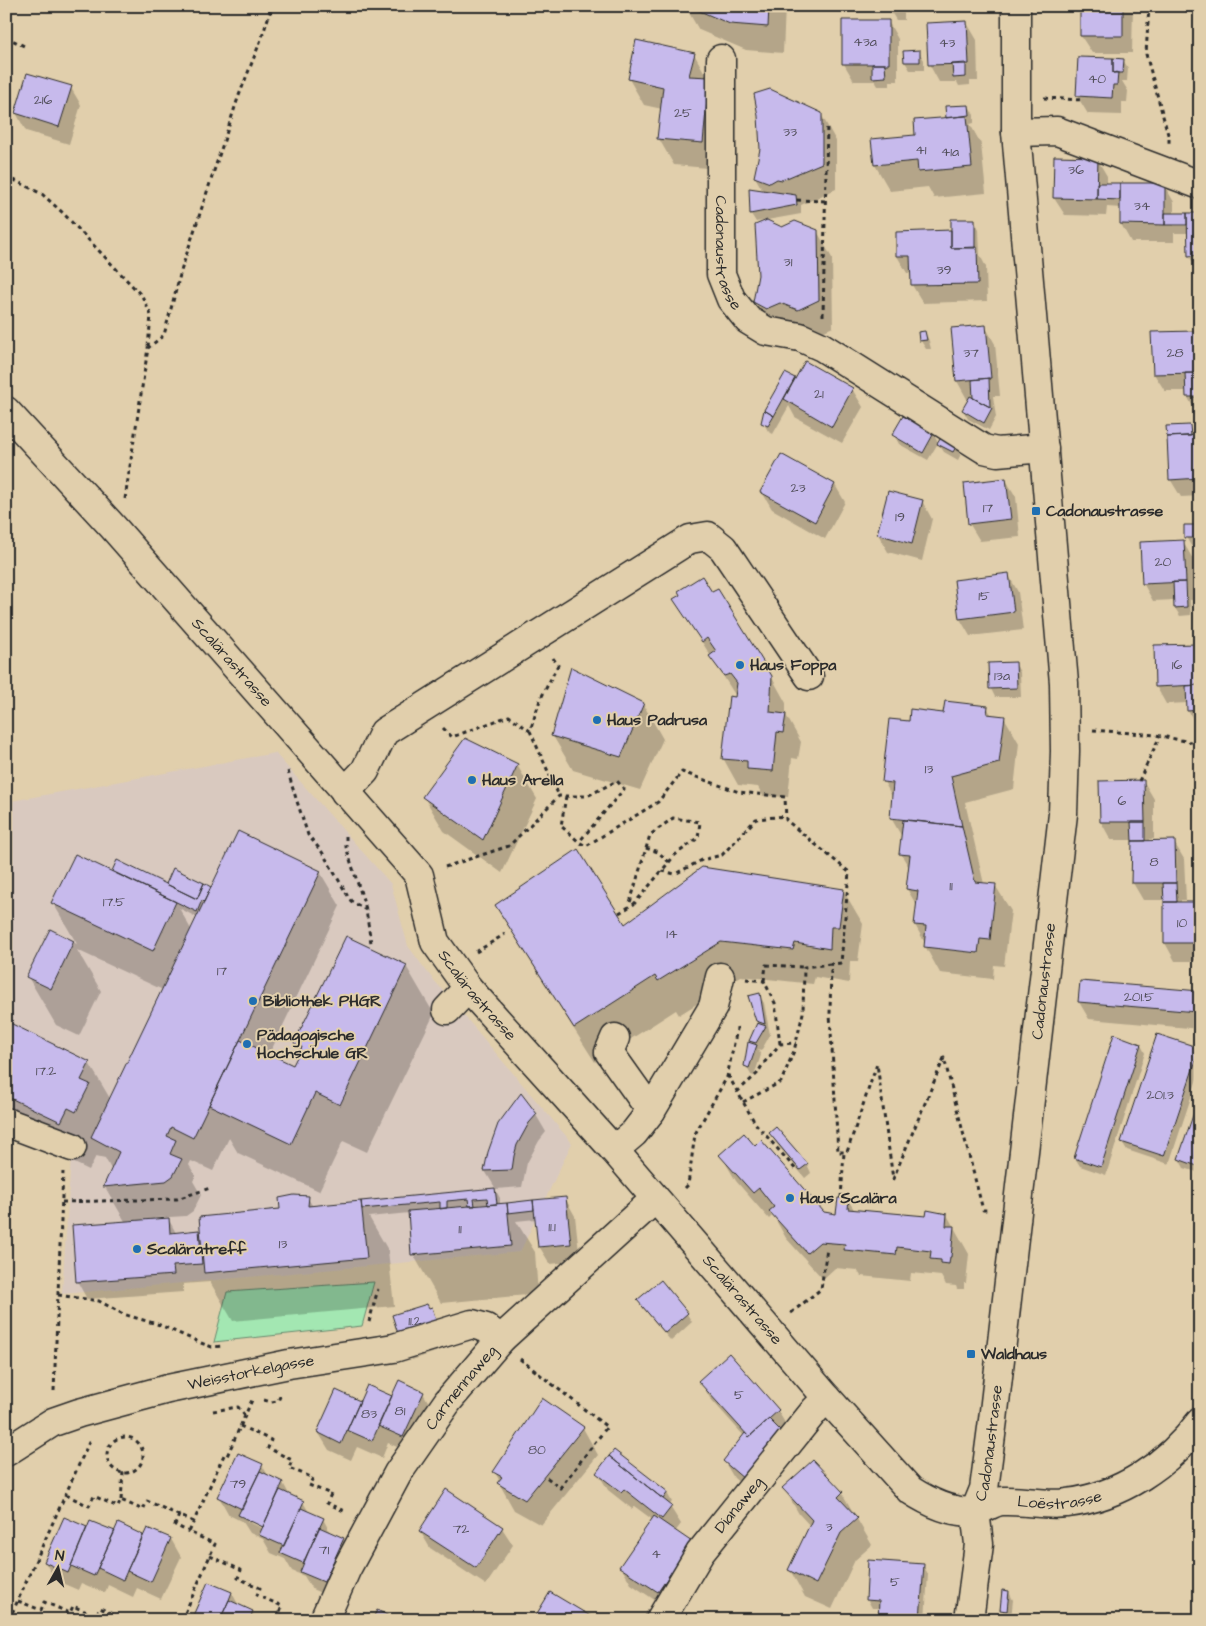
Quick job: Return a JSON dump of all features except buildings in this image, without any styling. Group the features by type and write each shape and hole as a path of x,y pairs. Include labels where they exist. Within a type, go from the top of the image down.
{"street":[{"name":"Cadonaustrasse","path":"975,1511 984,1489 988,1463 1063,814 1065,751 1064,683 1016,132 1016,6"},
{"name":"Cadonaustrasse","path":"721,59 721,274 731,299 748,320 766,331 800,337 822,347 984,449 997,452 1044,448"},
{"path":"1016,132 1057,131 1200,185"},
{"name":"Scalärastrasse","path":"6,412 113,527 419,875 435,942 468,988 614,1150 828,1398 910,1490 925,1500 944,1507 975,1511"},
{"path":"345,792 365,771 384,732 690,539 708,536 723,548 809,676"},
{"path":"614,1150 634,1133 651,1111 713,1007 720,978"},
{"path":"447,1010 468,988"},
{"path":"615,1038 609,1052 651,1111"},
{"path":"6,1122 68,1146"},
{"name":"Carmennaweg","path":"324,1620 346,1570 398,1473 448,1401 510,1348 655,1199"},
{"name":"Weisstorkelgasse","path":"6,1452 53,1422 79,1413 168,1389 266,1369 394,1348 472,1324 486,1328 510,1348"},
{"name":"Dianaweg","path":"660,1620 700,1554 815,1410 828,1398"},
{"name":"Loëstrasse","path":"975,1511 1001,1501 1031,1504 1067,1504 1106,1495 1158,1465 1190,1435 1200,1422"},
{"path":"969,1620 979,1544 975,1511"}],"path":[{"path":"148,348 164,335 181,271 238,98 272,6"},
{"path":"1149,6 1146,54 1169,138 1169,173"},
{"path":"6,37 24,46"},
{"path":"1040,98 1083,100"},
{"path":"822,347 827,124"},
{"path":"6,176 42,194 62,212 142,296 151,315 148,348 125,500"},
{"path":"797,200 826,201"},
{"path":"530,731 540,700 558,665 537,635"},
{"path":"424,706 452,737 509,716 530,731 559,796"},
{"path":"1087,730 1160,736 1200,744"},
{"path":"1138,781 1160,736"},
{"path":"287,763 292,786 308,835 322,852 351,901 366,910"},
{"path":"566,796 561,826 586,846 658,802 682,772 739,792 785,797 786,820 849,872 841,963 804,967 766,965 764,981 775,1003 780,1044"},
{"path":"436,870 509,846 559,796 587,796 617,782 624,789 579,842"},
{"path":"662,871 675,874 702,860 722,855 756,819 786,816"},
{"path":"619,914 634,904 675,854 698,838 700,822 673,818 650,835 630,906"},
{"path":"346,832 346,847 366,910 371,943"},
{"path":"646,848 658,852 669,862"},
{"path":"469,957 505,934"},
{"path":"831,964 830,1014 838,1152 847,1152 877,1064 893,1180 944,1058 982,1210 989,1210"},
{"path":"743,1102 781,1082 796,1043 803,1013 804,967"},
{"path":"720,978 764,981"},
{"path":"684,1189 688,1185 695,1134 728,1075 738,1029 734,1020"},
{"path":"737,1092 757,1074 780,1044 796,1043"},
{"path":"728,1075 755,1124 797,1171"},
{"path":"53,1422 62,1202 68,1146"},
{"path":"840,1198 844,1152"},
{"path":"62,1202 176,1199 210,1188"},
{"path":"790,1314 821,1289 827,1248"},
{"path":"367,1328 378,1289"},
{"path":"58,1295 99,1301 123,1314 160,1325 206,1345 212,1347 228,1346"},
{"path":"510,1348 607,1427 560,1488 545,1476"},
{"path":"189,1532 224,1455 227,1456 266,1369"},
{"path":"265,1400 271,1402 278,1400 281,1394"},
{"path":"212,1412 238,1407 245,1416"},
{"path":"240,1426 271,1440 268,1448 292,1460 289,1468 312,1478 309,1485 331,1494 327,1503 350,1514"},
{"path":"9,1620 94,1433"},
{"path":"124,1437 140,1445 142,1454 138,1467 129,1472 123,1472 114,1469 110,1465 107,1455 110,1444 114,1440 124,1437"},
{"path":"66,1495 89,1506 94,1496 118,1507 121,1500 123,1472"},
{"path":"121,1500 143,1510 147,1501 194,1522"},
{"path":"179,1516 175,1525 215,1544 182,1620"},
{"path":"210,1556 241,1570 238,1578 260,1588 257,1595 282,1606 279,1614 291,1620"},
{"path":"18,1601 41,1610 44,1602 70,1613 73,1606 96,1616 100,1608 125,1620"}],"shaded area":[{"name":"Pädagogische Hochschule GR","path":"275,753 391,884 408,946 428,973 572,1143 520,1252 62,1294 72,1142 6,1115 6,802"}],"green space":[{"path":"374,1282 362,1326 214,1342 227,1292"}],"place":[{"name":"Cadonaustrasse","path":"1036,511"},
{"name":"Haus Foppa","path":"740,665"},
{"name":"Haus Padrusa","path":"597,720"},
{"name":"Haus Arella","path":"472,780"},
{"name":"Bibliothek PHGR","path":"253,1001"},
{"name":"Pädagogische Hochschule GR","path":"247,1044"},
{"name":"Haus Scalära","path":"790,1198"},
{"name":"Scaläratreff","path":"137,1249"},
{"name":"Waldhaus","path":"971,1354"}]}
